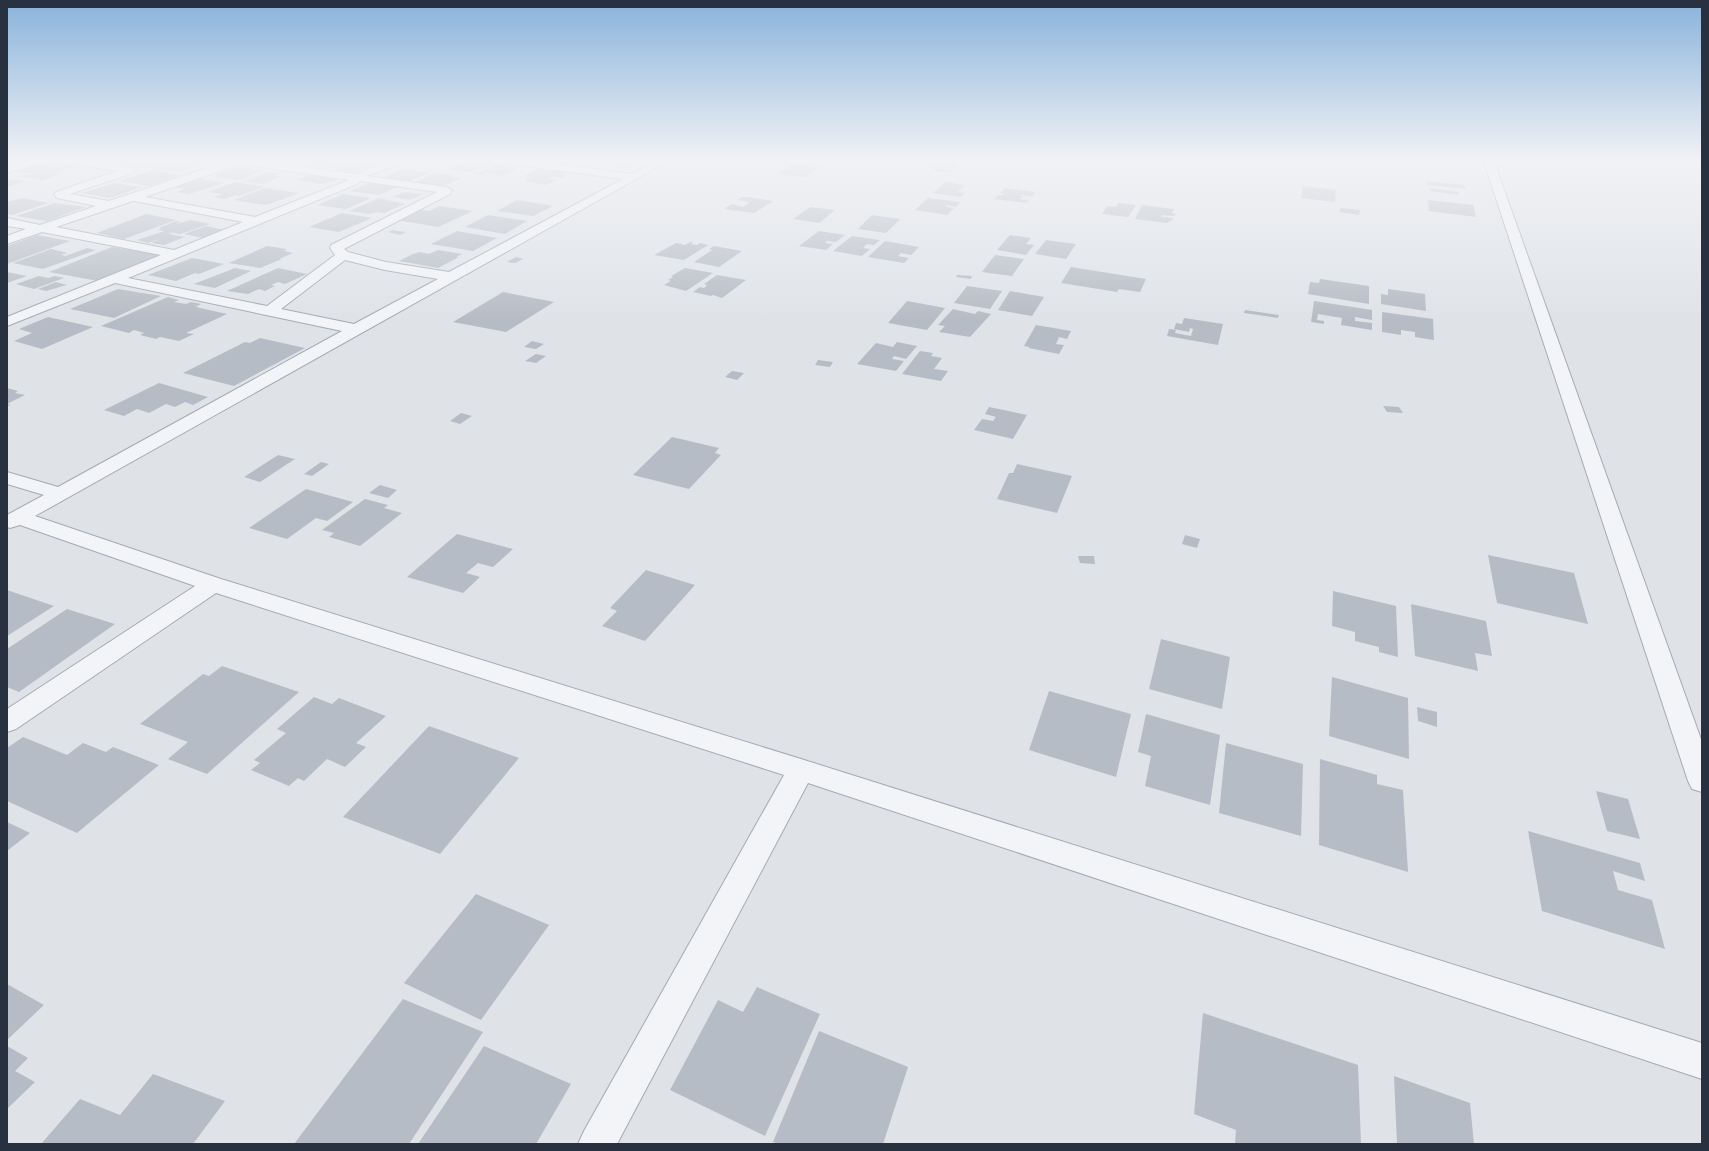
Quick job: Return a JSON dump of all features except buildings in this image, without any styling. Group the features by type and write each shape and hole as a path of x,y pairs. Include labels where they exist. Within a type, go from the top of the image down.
{"street":[{"path":"7,240 88,213"},
{"path":"211,213 256,221"},
{"path":"7,322 277,213"},
{"path":"405,213 336,248 343,255 386,266 452,277"},
{"path":"13,520 569,213"},
{"path":"1506,213 1702,781"},
{"path":"7,222 176,254"},
{"path":"270,311 343,255"},
{"path":"114,279 356,330"},
{"path":"7,478 61,494"},
{"path":"13,520 801,770 1702,1061"},
{"path":"7,722 212,584"},
{"path":"597,1144 801,770"}]}
